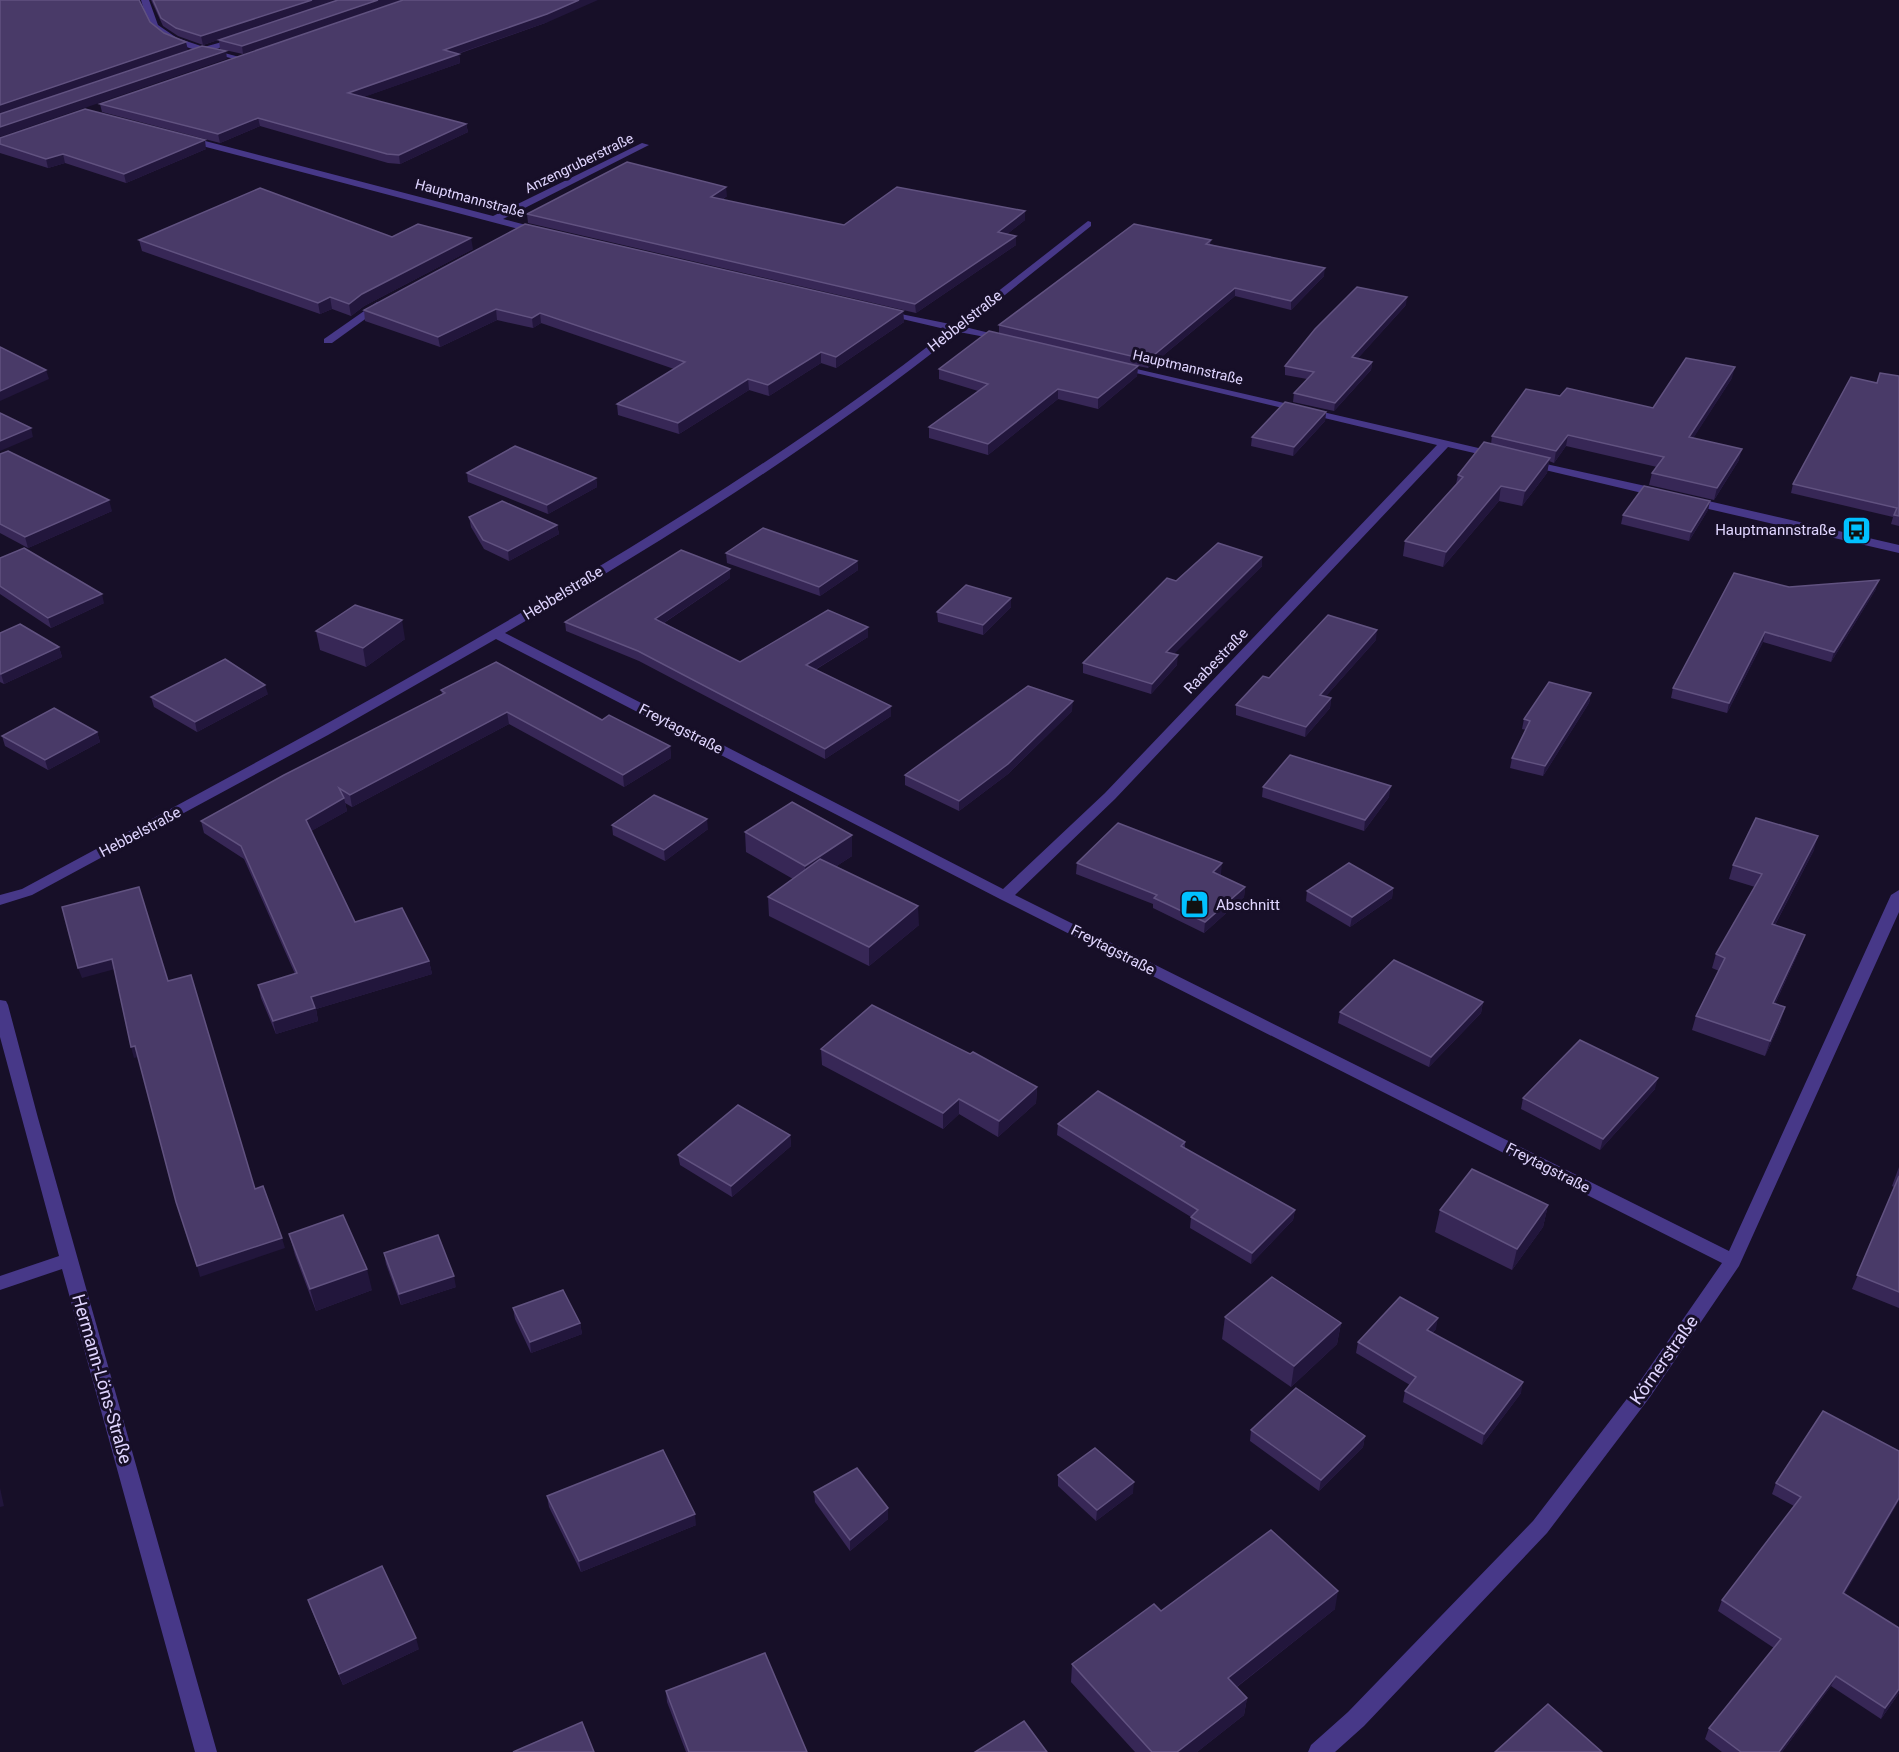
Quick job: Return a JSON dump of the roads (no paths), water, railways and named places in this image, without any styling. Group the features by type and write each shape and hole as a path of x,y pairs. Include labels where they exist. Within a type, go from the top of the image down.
{"street":[{"path":"145,0 149,17 160,32 203,50 243,59"},
{"path":"182,57 245,36"},
{"name":"Hauptmannstraße","path":"172,135 547,233"},
{"name":"Anzengruberstraße","path":"493,220 645,145"},
{"name":"Hebbelstraße","path":"0,900 27,892 251,772 496,634 654,538 803,442 957,328 1088,224"},
{"path":"514,234 525,228"},
{"path":"328,341 369,310 389,299"},
{"path":"876,309 1014,342"},
{"name":"Hauptmannstraße","path":"1105,363 1672,496"},
{"name":"Raabestraße","path":"1005,896 1110,796 1445,443"},
{"path":"1683,499 1899,549"},
{"name":"Freytagstraße","path":"496,634 1005,896 1733,1261"},
{"name":"Körnerstraße","path":"1319,1752 1356,1719 1540,1527 1643,1392 1733,1261 1899,895"},
{"name":"Hermann-Löns-Straße","path":"0,1005 206,1752"},
{"path":"0,1283 69,1260"}],"place":[{"name":"Hauptmannstraße","path":"1857,530"},
{"name":"Abschnitt","path":"1195,905"}]}
